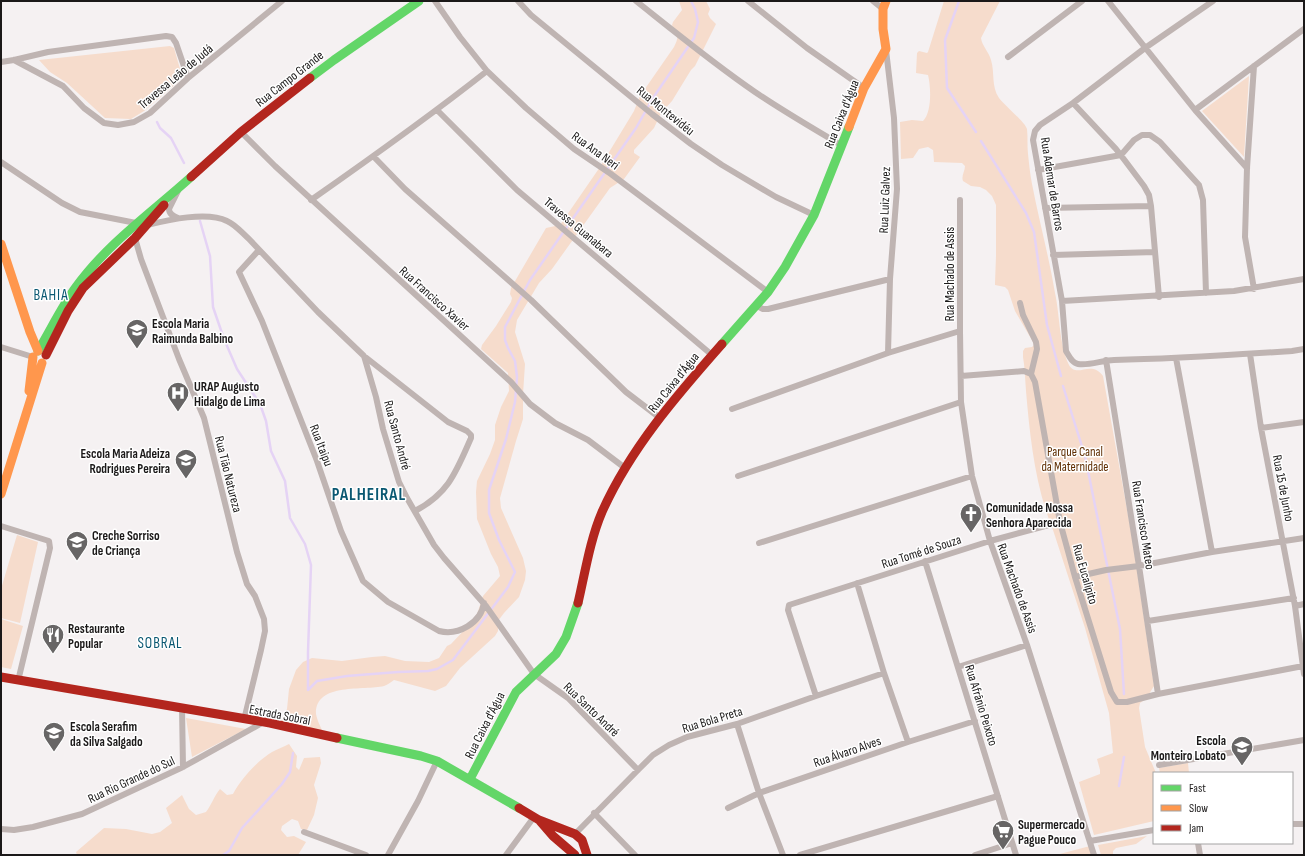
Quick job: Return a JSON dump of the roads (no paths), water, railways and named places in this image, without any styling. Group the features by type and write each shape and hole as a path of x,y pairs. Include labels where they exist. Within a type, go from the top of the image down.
{"street":[{"name":"Travessa Leão de Judá","path":"14,60 63,86 84,108 104,123 118,125 134,122 150,113 188,78 282,1"},
{"name":"Rua Campo Grande","path":"26,414 35,354 78,284 96,263 136,223 182,185 241,132 334,60 419,1"},
{"name":"Rua Ana Neri","path":"435,1 460,37 487,71 506,90 574,149 611,174 768,292"},
{"name":"Rua Montevidéu","path":"518,1 531,15 691,144 722,165 776,197 814,215"},
{"path":"636,1 695,49 754,92 796,119 842,145"},
{"path":"748,1 807,48 864,88"},
{"path":"873,1 885,5 883,29 886,49"},
{"path":"1008,57 1082,1"},
{"path":"1108,1 1195,110 1247,168"},
{"name":"Rua Ademar de Barros","path":"1106,360 1078,364 1069,357 1066,351 1062,301 1033,140 1035,131 1040,125 1073,103 1145,48 1213,1"},
{"path":"1195,110 1304,28"},
{"path":"1,62 48,52 166,36 172,38 176,43 188,78"},
{"name":"Rua Caixa d'Água","path":"470,779 516,692 556,654 566,637 576,610 593,538 602,512 625,468 660,418 712,355 757,306 785,267 814,215 864,88 886,49"},
{"name":"Rua Luiz Galvez","path":"886,49 894,118 897,162 897,189 890,279 888,353"},
{"path":"1254,66 1247,168 1245,237 1254,289"},
{"path":"312,200 438,110 487,71"},
{"path":"1073,103 1121,155 1149,195 1156,252 1159,297"},
{"name":"Travessa Guanabara","path":"438,110 517,190 712,355"},
{"name":"Rua Francisco Xavier","path":"241,132 274,166 512,384 527,400 555,423 588,440 625,468"},
{"path":"1038,170 1121,155 1134,140 1142,135 1150,135 1160,142 1198,185 1203,200 1206,293"},
{"path":"374,156 405,189 529,298 626,392 660,418"},
{"path":"1,162 62,203 80,212 146,225"},
{"path":"178,218 172,216 169,209 182,185"},
{"name":"Rua Campo Grande","path":"26,414 44,359 68,311 83,288 135,238 182,185"},
{"name":"Rua Machado de Assis","path":"960,200 961,402 972,476 990,541 1027,645 1094,855"},
{"path":"1045,208 1151,206"},
{"name":"Rua Santo André","path":"146,225 178,218 205,216 227,221 237,228 318,312 364,356 376,397 383,429 399,482 434,545 485,604 534,674 568,698 638,770"},
{"name":"Rua Tião Natureza","path":"135,238 141,259 179,359 204,418 240,563 247,584 255,596 264,619 265,631 244,720"},
{"path":"1,244 30,332 35,354"},
{"name":"Rua Itaipu","path":"259,250 239,272 262,321 317,461 341,531 363,581 388,602 439,631 444,632 450,633 464,628 476,620 483,611 485,604"},
{"path":"1053,255 1156,252"},
{"path":"757,306 763,309 768,309 890,279"},
{"path":"1062,301 1159,297 1254,289 1304,279"},
{"path":"961,376 1024,371 1031,374 1037,349 1036,342 1020,303"},
{"path":"732,409 888,353 960,331"},
{"path":"1,347 35,354 42,351 44,359"},
{"path":"1106,360 1250,354 1304,349"},
{"name":"Rua 15 de Junho","path":"1250,354 1261,428 1294,598 1304,674"},
{"path":"364,356 448,422 464,429 471,435 455,474 446,488 432,502 415,511"},
{"path":"1176,358 1212,552"},
{"name":"Rua Francisco Mateo","path":"1106,360 1148,621 1158,694"},
{"name":"Rua Eucalipito","path":"1031,374 1035,382 1060,522 1075,577 1112,694 1115,700 1120,702 1158,694"},
{"path":"738,476 961,402"},
{"path":"1,494 26,414"},
{"path":"1261,428 1304,423"},
{"path":"759,543 972,476"},
{"name":"Rua Tomé de Souza","path":"816,696 788,610 789,605 990,541 1060,522"},
{"path":"1,526 49,541 50,548 18,681"},
{"path":"1075,577 1106,570 1139,566 1212,552 1304,538"},
{"name":"Rua Afrânio Peixoto","path":"925,562 1016,855"},
{"path":"858,583 884,673 908,742"},
{"path":"1148,621 1294,598"},
{"path":"1295,606 1304,604"},
{"path":"958,667 1027,645"},
{"path":"1158,694 1303,666"},
{"name":"Rua Bola Preta","path":"575,834 594,813 653,755 669,745 687,737 737,724 884,673"},
{"name":"Estrada Sobral","path":"1,678 266,723 421,756 437,761 537,818 575,834 582,840 587,855"},
{"path":"182,708 182,767"},
{"name":"Rua Álvaro Alves","path":"728,808 759,793 908,742 975,721"},
{"name":"Rua Rio Grande do Sul","path":"1,829 14,830 33,827 82,814 182,767 266,723"},
{"path":"737,724 759,793 783,855"},
{"path":"1159,765 1304,740"},
{"path":"388,855 418,801 437,761"},
{"path":"800,855 998,796"},
{"path":"594,813 635,855"},
{"path":"506,855 537,818"},
{"name":"Estrada Sobral","path":"537,818 553,836 575,854"},
{"path":"1293,824 1304,824"},
{"path":"553,836 561,828"},
{"path":"1090,841 1153,830"},
{"path":"304,832 366,855"},
{"path":"975,855 1012,843"},
{"path":"1198,844 1200,855"},
{"path":"575,854 584,845"}],"waterway":[{"path":"308,690 317,681 347,676 428,671 437,669 453,660 508,587 515,572 499,540 489,513 489,490 506,439 515,402 517,377 515,361 505,340 505,327 530,280 636,128 653,98 694,38 698,22 695,9 691,1"},
{"path":"959,1 945,40 947,88 976,132"},
{"path":"157,122 160,128 171,138 184,163"},
{"path":"981,141 1026,213 1034,232 1047,325 1061,376"},
{"path":"200,221 210,256 213,307 224,339 237,369 260,404 266,421 271,451 285,481 290,518 305,544 311,565 308,690"},
{"path":"1063,386 1085,456 1120,629 1124,694"},
{"path":"223,855 229,851 242,828 282,784 290,772 293,753"},
{"path":"1119,786 1124,757"}],"place":[{"name":"Escola Maria Raimunda Balbino","path":"137,350"},
{"name":"URAP Augusto Hidalgo de Lima","path":"178,412"},
{"name":"Escola Maria Adeiza Rodrigues Pereira","path":"186,480"},
{"name":"Comunidade Nossa Senhora Aparecida","path":"971,534"},
{"name":"Creche Sorriso de Criança","path":"77,562"},
{"name":"Restaurante Popular","path":"53,654"},
{"name":"Escola Serafim da Silva Salgado","path":"54,752"},
{"name":"Escola Monteiro Lobato","path":"1242,766"},
{"name":"Supermercado Pague Pouco","path":"1003,850"}],"district":[{"name":"BAHIA","path":"51,295"},
{"name":"PALHEIRAL","path":"369,494"},
{"name":"SOBRAL","path":"160,643"}],"park label":[{"name":"Parque Canal da Maternidade","path":"1075,458"}]}
